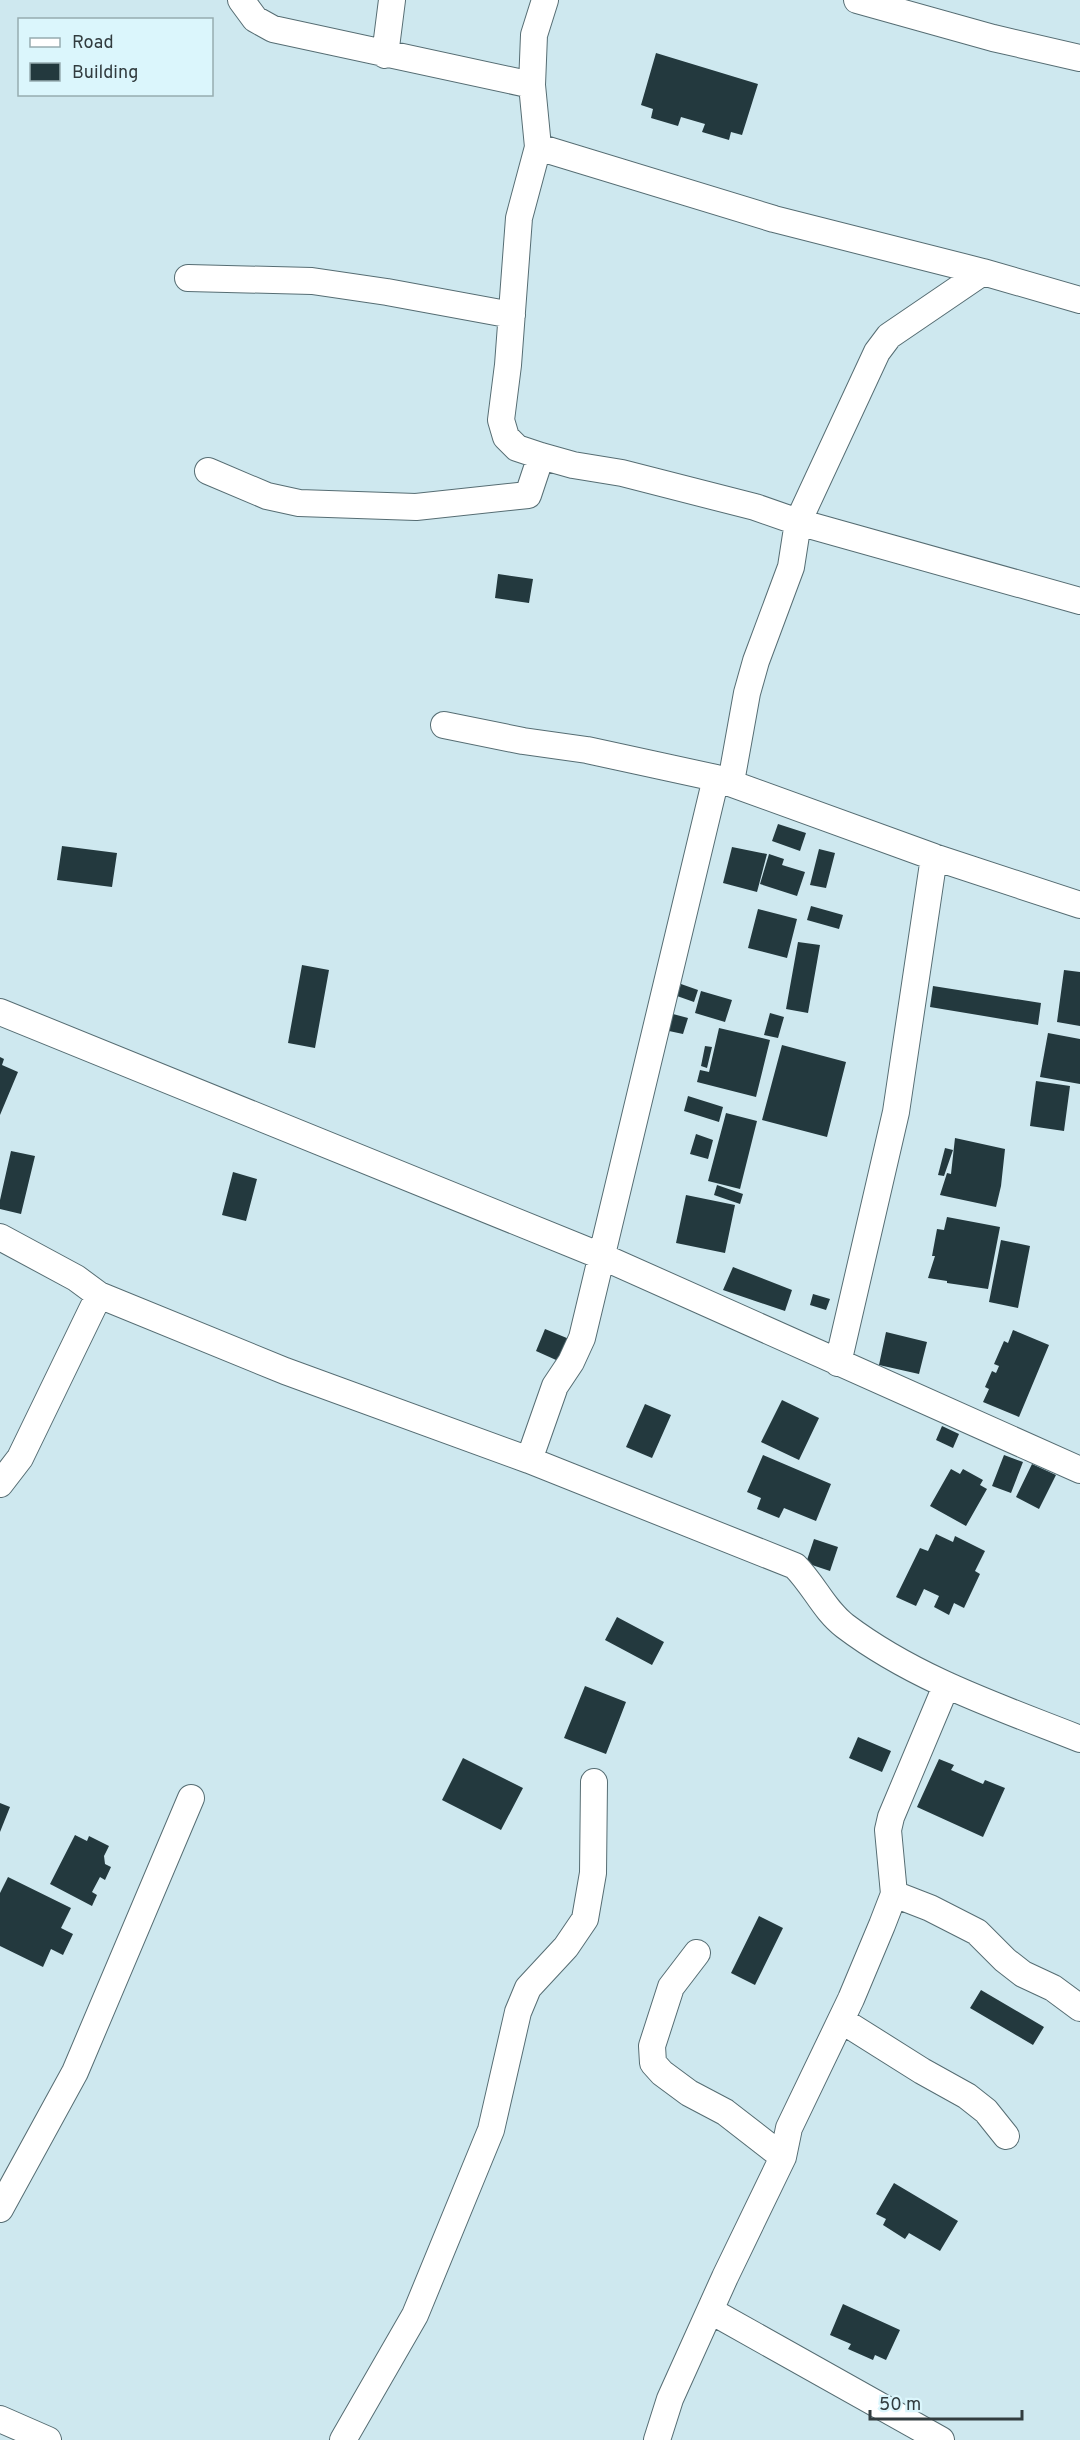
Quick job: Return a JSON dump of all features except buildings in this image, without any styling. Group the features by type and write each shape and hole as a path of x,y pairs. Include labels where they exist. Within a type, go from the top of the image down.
{"street":[{"path":"241,0 255,19 273,29 532,85"},
{"path":"385,55 392,0"},
{"path":"545,0 534,35 532,85 538,147 519,218 501,420 506,437 517,448 541,456 573,465 622,472 755,507 798,522 1080,600"},
{"path":"857,0 993,38 1080,57"},
{"path":"538,147 774,219 982,272 1080,300"},
{"path":"529,1460 555,1386 571,1362 582,1338 601,1256 747,693 756,661 791,567 798,522 877,352 889,336 982,272"},
{"path":"188,278 312,281 512,315"},
{"path":"208,471 267,496 299,503 416,507 528,495 541,456"},
{"path":"444,725 523,741 587,750 724,780 934,857 1080,905"},
{"path":"838,1362 896,1112 934,857"},
{"path":"0,1012 601,1256 838,1362 1079,1465"},
{"path":"0,1237 76,1278 99,1295 285,1371 529,1460 795,1566 808,1579 824,1604 844,1625 946,1686 1080,1739"},
{"path":"0,1484 20,1458 99,1295"},
{"path":"657,2440 670,2399 783,2157 789,2128 841,2019 894,1894 888,1830 891,1817 946,1686"},
{"path":"343,2440 415,2315 491,2130 518,2012 528,1988 566,1947 585,1919 593,1873 594,1782"},
{"path":"0,2209 75,2072 190,1798"},
{"path":"894,1894 930,1908 977,1932 1023,1974 1053,1988 1080,2008"},
{"path":"697,1953 671,1987 652,2046 653,2063 662,2073 689,2093 725,2112 783,2157"},
{"path":"841,2019 922,2071 967,2096 986,2111 1006,2136"},
{"path":"711,2311 941,2440"},
{"path":"0,2420 48,2440"}]}
